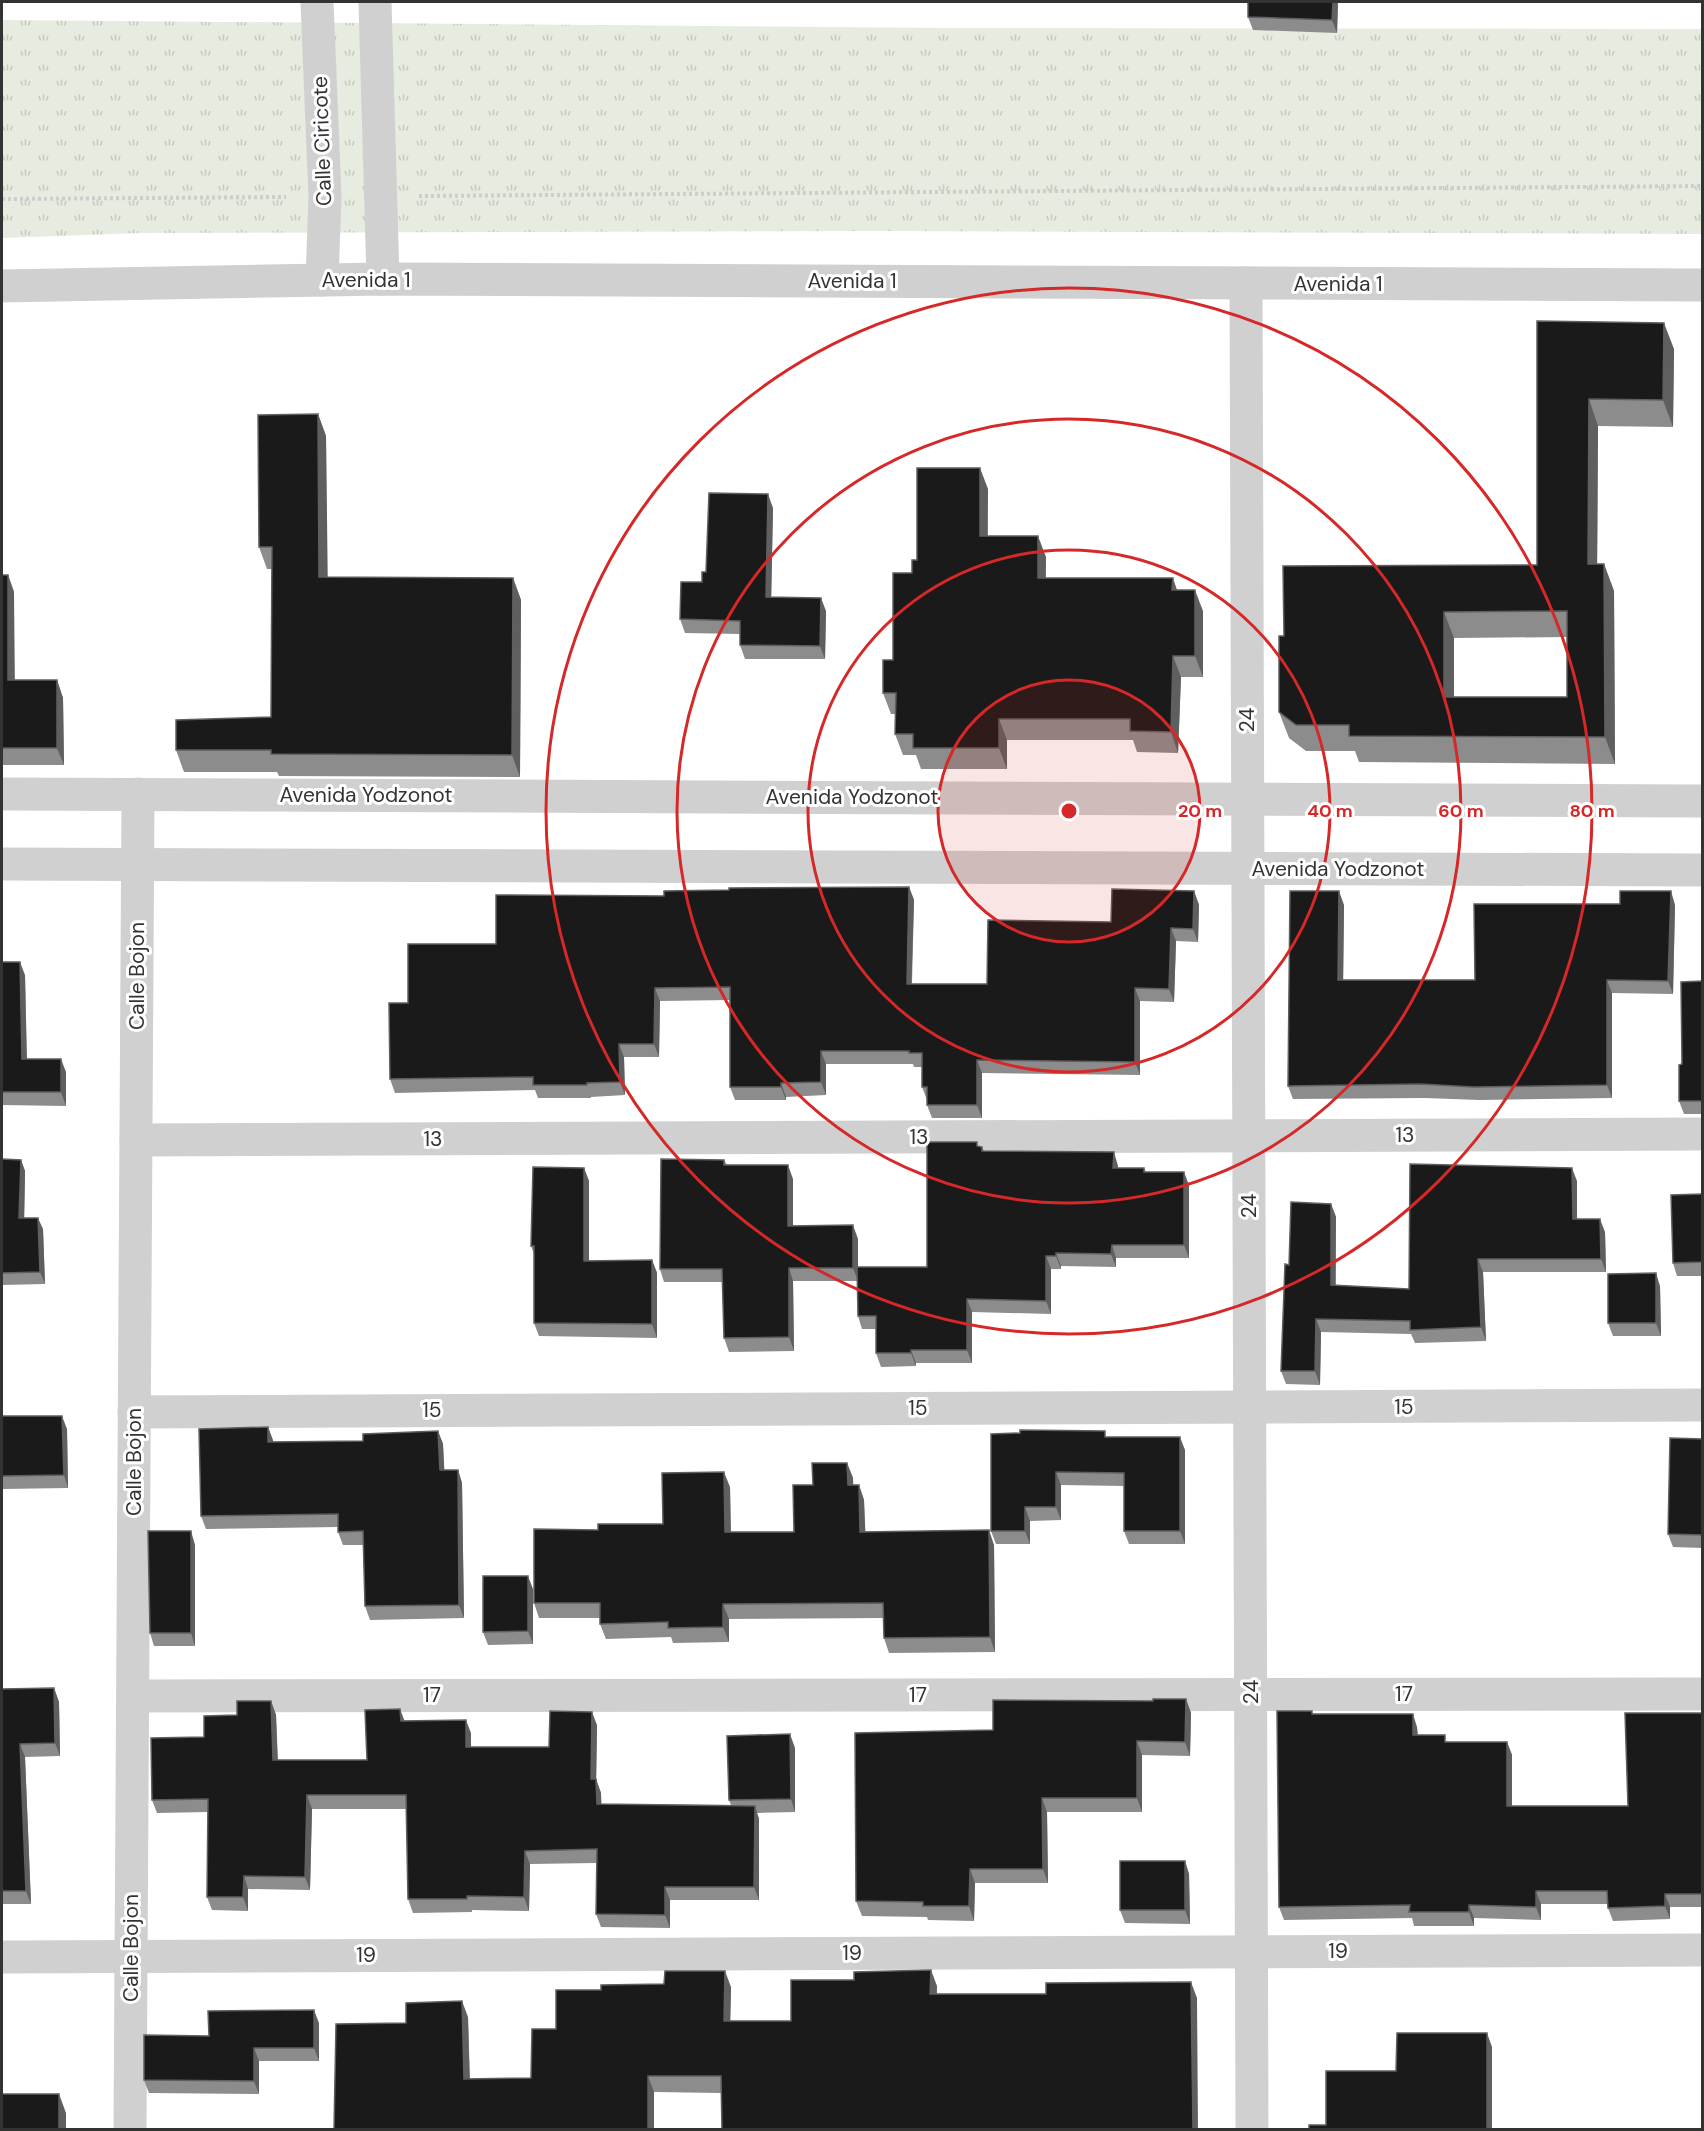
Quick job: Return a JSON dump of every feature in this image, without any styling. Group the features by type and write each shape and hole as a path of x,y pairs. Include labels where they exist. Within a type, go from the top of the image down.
{"street":[{"name":"Calle Ciricote","path":"317,2 325,197 322,280"},
{"path":"375,2 383,279"},
{"name":"Avenida 1","path":"2,286 383,279 1702,285"},
{"name":"24","path":"1246,283 1252,2130"},
{"name":"Avenida Yodzonot","path":"2,794 1702,801"},
{"name":"Calle Bojon","path":"130,2130 138,794"},
{"name":"Avenida Yodzonot","path":"2,864 1702,870"},
{"name":"13","path":"136,1140 1702,1134"},
{"name":"15","path":"134,1412 1702,1405"},
{"name":"17","path":"133,1696 1702,1694"},
{"name":"19","path":"2,1957 1702,1950"}],"path":[{"path":"380,197 1702,186"},
{"path":"2,199 325,197"}],"green space":[{"path":"2,20 954,28 1702,29 1702,234 881,231 141,233 2,238"}],"building":[{"path":"1248,2 1333,2 1332,20 1248,17"},
{"path":"1537,321 1664,323 1663,400 1589,399 1588,564 1604,564 1605,737 1349,736 1349,725 1296,725 1279,712 1279,636 1284,636 1283,566 1537,565","holes":["1567,611 1567,697 1444,697 1444,612"]},
{"path":"318,414 319,577 513,578 512,755 271,754 271,750 176,750 176,720 271,717 272,547 259,547 258,415"},
{"path":"917,468 980,468 980,536 1038,536 1038,578 1173,578 1172,590 1195,590 1195,656 1173,656 1171,732 1130,731 1130,719 999,719 999,748 913,748 913,734 895,734 896,693 883,693 883,660 893,660 893,573 912,573 912,560 917,560"},
{"path":"709,493 768,494 766,597 821,598 820,646 740,645 740,621 680,619 681,582 702,582 702,572 706,572"},
{"path":"2,575 8,575 8,680 57,680 57,748 2,748"},
{"path":"909,887 907,984 987,984 988,920 1111,922 1112,889 1194,891 1193,929 1171,928 1169,989 1135,988 1135,1062 977,1060 977,1105 927,1105 927,1087 922,1087 922,1053 909,1053 909,1051 821,1051 821,1082 781,1083 781,1087 730,1087 730,987 655,988 654,1044 619,1044 620,1082 587,1083 587,1085 533,1085 533,1077 390,1079 389,1003 408,1003 408,944 496,944 496,895 664,896 664,891 729,890 729,888"},
{"path":"1290,891 1339,891 1338,980 1475,980 1474,904 1620,904 1620,891 1671,891 1668,981 1607,980 1607,1085 1288,1086"},
{"path":"2,962 20,962 22,1059 61,1059 61,1092 2,1092"},
{"path":"1702,981 1702,1101 1679,1101 1679,1065 1682,1064 1681,982"},
{"path":"927,1142 977,1142 977,1146 982,1147 982,1151 1114,1152 1113,1168 1144,1168 1144,1172 1184,1172 1184,1245 1112,1245 1111,1254 1056,1253 1056,1256 1046,1256 1046,1301 967,1299 967,1350 911,1350 911,1353 876,1353 876,1316 858,1316 857,1267 927,1267"},
{"path":"2,1159 21,1160 19,1218 38,1218 40,1272 2,1273"},
{"path":"661,1159 724,1160 724,1165 788,1165 788,1226 853,1225 853,1268 789,1268 789,1337 724,1338 722,1269 660,1269"},
{"path":"1410,1164 1572,1168 1573,1219 1600,1219 1601,1259 1478,1259 1481,1327 1410,1330 1410,1321 1316,1319 1315,1371 1281,1371 1285,1264 1289,1265 1291,1202 1331,1204 1331,1285 1409,1289"},
{"path":"533,1167 584,1168 584,1261 652,1260 652,1324 534,1323 534,1246 531,1246"},
{"path":"1702,1194 1702,1262 1673,1263 1671,1195"},
{"path":"1656,1273 1656,1323 1608,1323 1608,1274"},
{"path":"2,1416 62,1416 64,1475 2,1476"},
{"path":"268,1427 268,1442 363,1441 363,1434 438,1431 440,1470 458,1470 459,1605 365,1606 363,1531 338,1532 338,1514 201,1516 199,1429"},
{"path":"1020,1430 1105,1431 1105,1437 1180,1437 1180,1531 1124,1531 1124,1473 1056,1472 1056,1507 1025,1507 1025,1531 991,1531 991,1434 1020,1433"},
{"path":"1670,1438 1702,1439 1702,1535 1668,1534"},
{"path":"812,1463 847,1463 848,1485 859,1485 860,1532 989,1530 990,1637 884,1638 883,1603 723,1604 723,1627 668,1628 668,1622 600,1624 600,1603 534,1603 534,1529 598,1530 598,1524 663,1524 662,1473 724,1472 725,1532 794,1532 793,1485 813,1485"},
{"path":"148,1531 191,1531 191,1633 150,1633"},
{"path":"483,1576 528,1576 528,1631 483,1632"},
{"path":"54,1688 55,1743 20,1744 26,1891 2,1891 2,1689"},
{"path":"1153,1699 1186,1699 1185,1742 1137,1741 1137,1798 1042,1798 1043,1869 970,1869 969,1906 923,1906 923,1902 856,1901 855,1733 993,1730 993,1700 1153,1701"},
{"path":"237,1701 271,1701 273,1760 367,1760 365,1710 400,1709 401,1721 466,1720 466,1747 549,1747 550,1711 592,1712 591,1779 596,1779 597,1804 755,1806 754,1887 665,1887 665,1915 596,1914 597,1849 525,1851 524,1897 467,1896 467,1899 408,1899 406,1795 307,1795 305,1877 244,1876 243,1897 207,1897 208,1799 152,1800 151,1738 204,1737 204,1716 237,1715"},
{"path":"1277,1711 1312,1711 1312,1714 1413,1714 1413,1735 1445,1735 1445,1742 1507,1742 1507,1806 1628,1806 1625,1713 1702,1713 1702,1894 1665,1894 1665,1906 1608,1908 1607,1891 1536,1891 1536,1907 1469,1905 1469,1912 1409,1912 1410,1905 1279,1907"},
{"path":"790,1734 791,1799 729,1800 727,1736"},
{"path":"1120,1861 1185,1861 1185,1910 1120,1910"},
{"path":"931,1970 930,1994 1046,1994 1046,1983 1191,1982 1193,2130 722,2130 721,2076 648,2076 648,2130 334,2130 336,2024 406,2023 406,2003 462,2001 464,2079 531,2078 532,2029 556,2029 556,1990 601,1990 601,1985 664,1984 665,1971 725,1971 724,2021 791,2021 791,1980 854,1980 854,1972"},
{"path":"314,2010 314,2048 254,2048 254,2081 144,2080 144,2035 209,2036 208,2011"},
{"path":"1397,2033 1487,2033 1487,2130 1309,2130 1309,2125 1326,2125 1326,2071 1396,2071"},
{"path":"2,2094 59,2094 59,2130 2,2130"}]}
